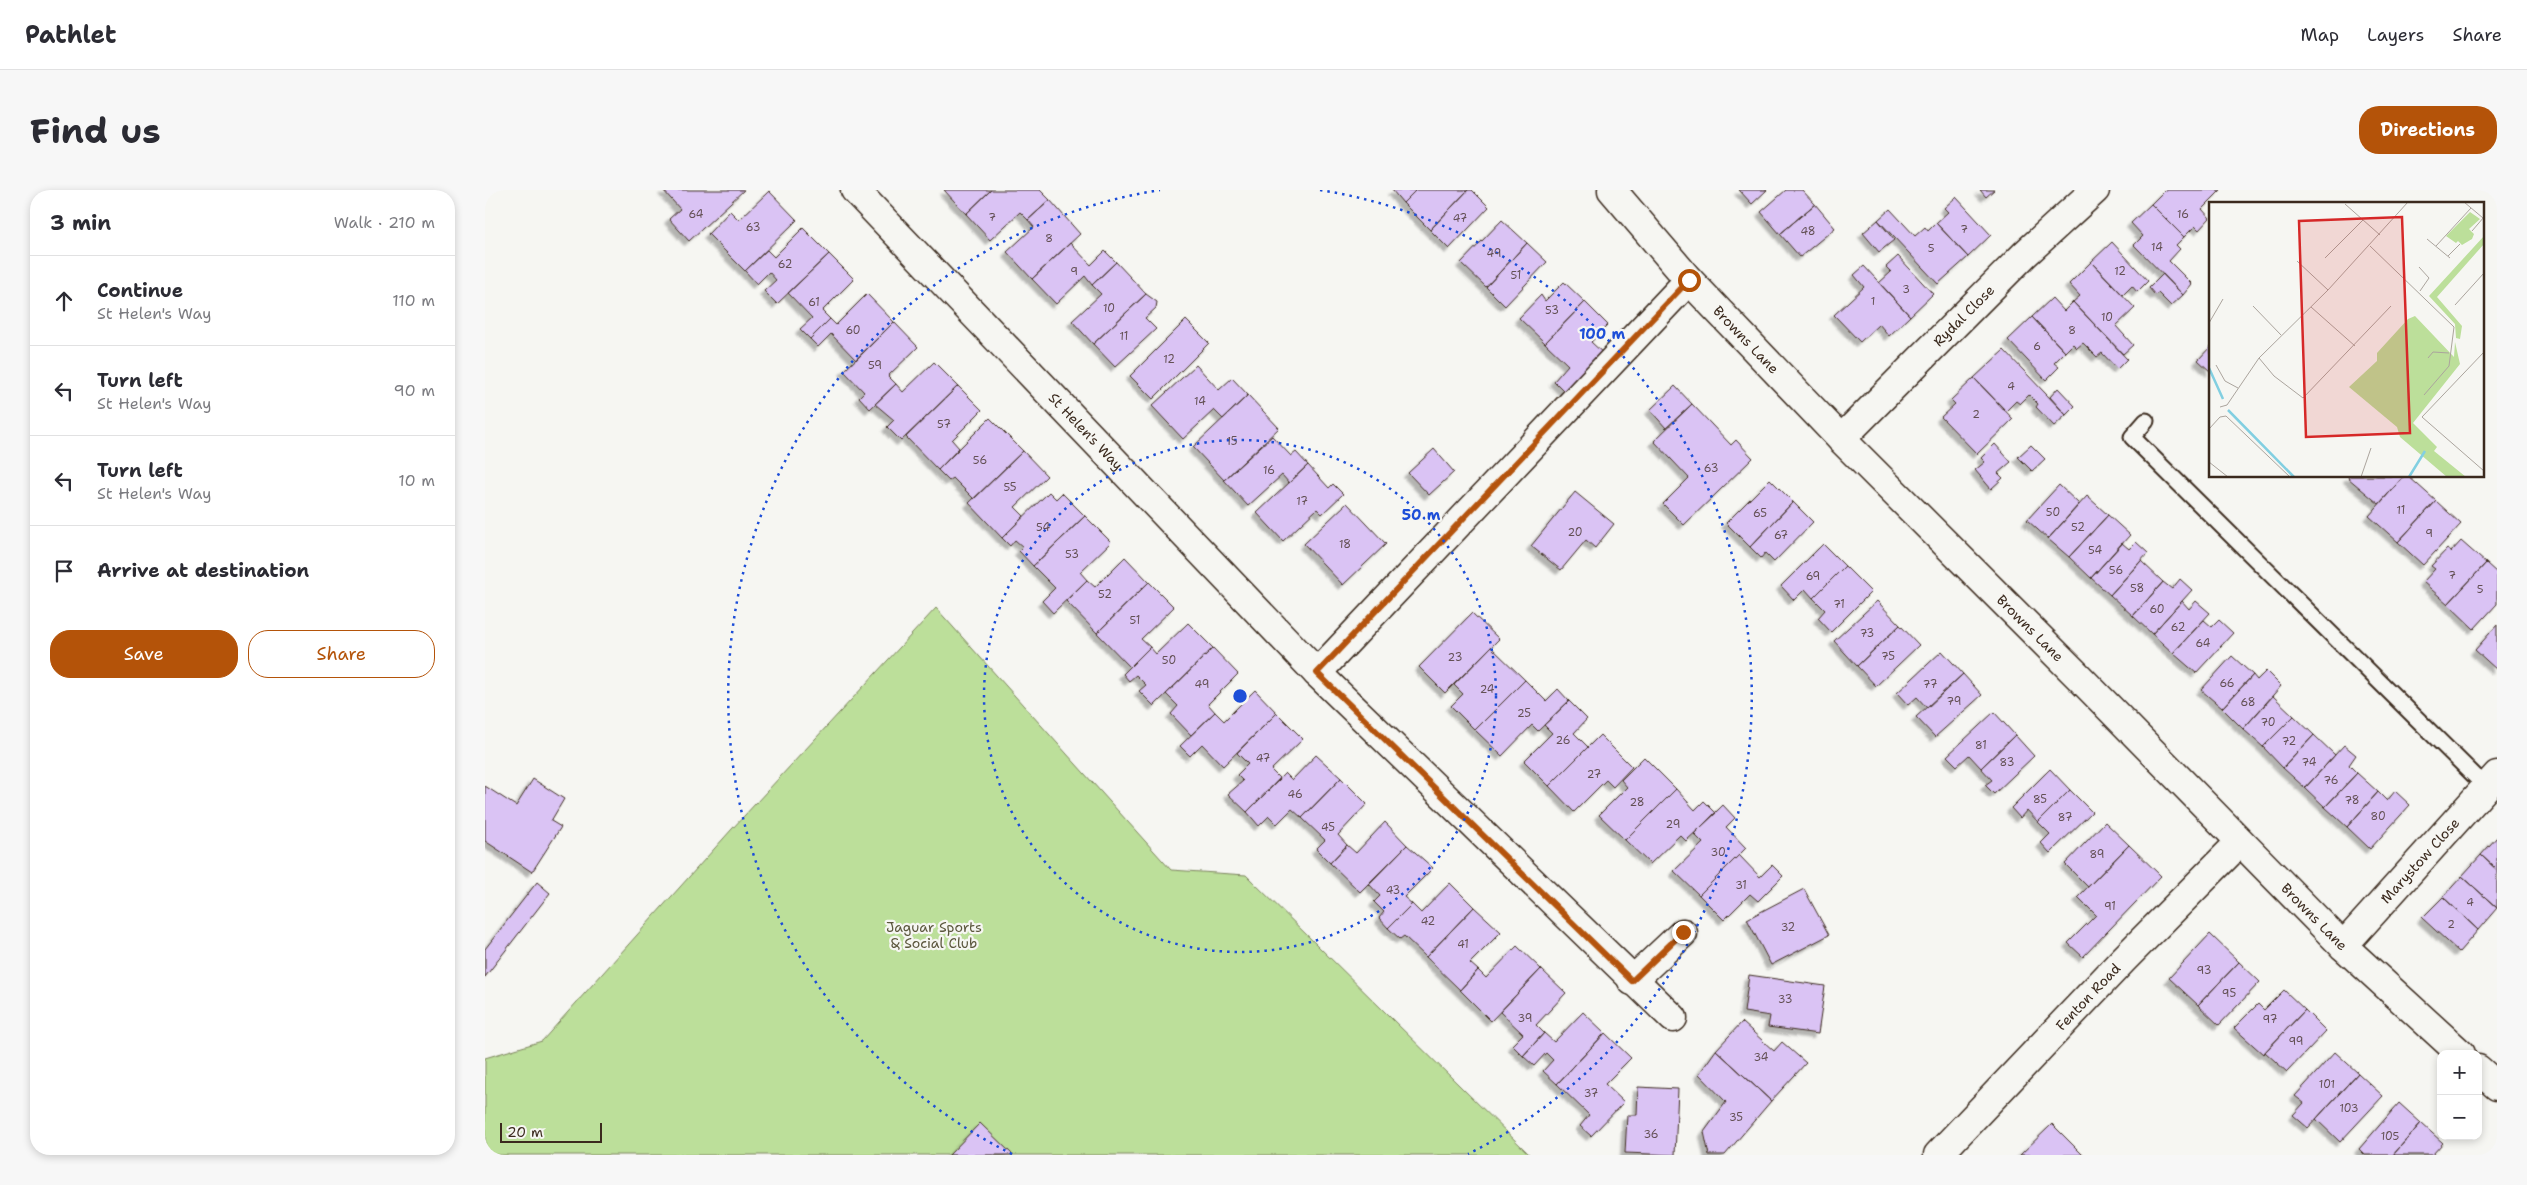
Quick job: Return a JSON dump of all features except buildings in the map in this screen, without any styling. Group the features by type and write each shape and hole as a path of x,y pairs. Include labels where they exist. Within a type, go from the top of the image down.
{"street":[{"name":"St Helen's Way","path":"855,190 1317,673 1632,981 1673,1018"},
{"name":"Browns Lane","path":"1612,190 1689,280 1841,439 2079,677 2343,946 2457,1050"},
{"name":"Rydal Close","path":"1841,439 2025,254 2090,192"},
{"path":"1317,673 1689,280"},
{"name":"Marystow Close","path":"2343,946 2491,781"},
{"name":"Fenton Road","path":"1938,1155 2123,960 2240,842"},
{"path":"1632,981 1683,932"},
{"path":"2482,1073 2497,1086"}],"lane":[{"path":"2146,421 2132,437 2491,781"}],"green space":[{"name":"Jaguar Sports & Social Club","path":"936,608 1171,870 1246,875 1530,1155 485,1155 485,1058 542,1041 732,829"}],"route":[{"path":"1683,932 1632,981 1317,673 1689,280"}]}
